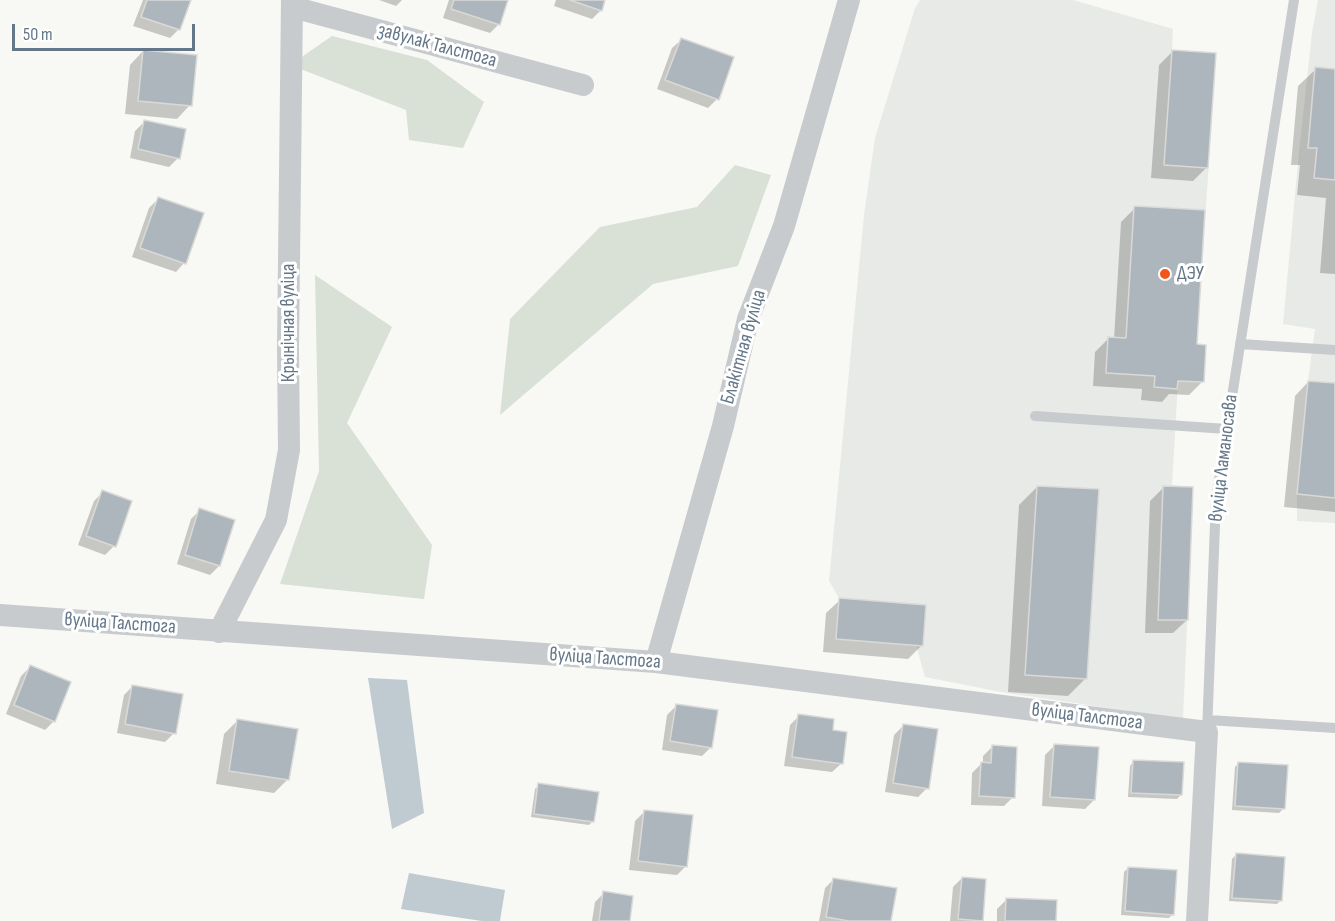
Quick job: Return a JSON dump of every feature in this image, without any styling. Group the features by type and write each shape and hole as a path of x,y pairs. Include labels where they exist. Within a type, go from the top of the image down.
{"street":[{"name":"Блакітная вуліца","path":"656,662 723,426 748,319 784,226 849,0"},
{"name":"завулак Талстога","path":"292,4 583,85"},
{"name":"Крынічная вуліца","path":"219,632 276,520 289,450 292,4"},
{"name":"вуліца Талстога","path":"0,615 656,662 1207,726"},
{"name":"вуліца Ламаносава","path":"1197,921 1207,726"}],"lane":[{"name":"вуліца Ламаносава","path":"1207,726 1216,499 1294,0"},
{"path":"1240,344 1335,350"},
{"path":"1035,416 1227,429"},
{"path":"1207,726 1335,728"}],"shaded area":[{"path":"920,0 1073,0 1173,29 1172,50 1216,53 1197,344 1206,345 1204,382 1178,381 1172,485 1193,487 1183,719 1001,692 925,677 916,645 836,639 839,598 829,581 864,215 875,138 915,8"},
{"path":"1318,0 1335,0 1335,523 1297,521 1297,494 1315,329 1283,324 1299,152 1312,33"},
{"path":"332,36 427,60 484,102 463,148 409,140 406,110 298,68 303,56"},
{"path":"735,165 771,175 738,266 653,284 500,415 510,319 600,227 697,207"},
{"path":"315,275 392,327 347,423 432,545 424,599 280,584 319,471"},
{"path":"368,678 407,680 424,813 392,829"},
{"path":"409,873 505,890 500,921 482,921 401,909"}],"building":[{"path":"147,0 191,0 180,30 141,17"},
{"path":"454,0 508,0 500,25 451,9"},
{"path":"570,0 605,0 602,11"},
{"path":"681,38 734,57 719,100 665,80"},
{"path":"143,50 197,55 192,106 138,101"},
{"path":"1172,50 1216,53 1208,168 1164,165"},
{"path":"1315,67 1335,69 1335,180 1314,178 1317,148 1308,148"},
{"path":"144,120 186,129 180,159 138,149"},
{"path":"158,197 204,213 186,264 140,248"},
{"name":"ДЭУ","path":"1134,206 1205,210 1197,344 1206,345 1204,382 1178,381 1177,389 1154,387 1155,376 1106,373 1108,337 1126,338"},
{"path":"1308,381 1335,383 1335,498 1297,494"},
{"path":"1037,486 1099,489 1087,679 1025,675"},
{"path":"1163,486 1193,487 1188,620 1158,620"},
{"path":"102,490 132,501 116,547 86,536"},
{"path":"199,508 235,520 220,566 185,555"},
{"path":"839,598 926,605 923,646 836,639"},
{"path":"30,665 71,682 55,722 14,705"},
{"path":"132,685 183,694 176,734 125,724"},
{"path":"676,704 718,710 712,748 670,741"},
{"path":"798,714 834,719 833,730 847,732 843,764 792,757"},
{"path":"237,719 298,729 289,780 229,771"},
{"path":"903,724 938,729 929,789 893,783"},
{"path":"1054,744 1099,747 1095,800 1050,797"},
{"path":"992,745 1017,747 1015,798 979,796 981,762 991,763"},
{"path":"1133,760 1184,762 1182,795 1131,793"},
{"path":"1238,762 1288,765 1285,809 1235,806"},
{"path":"538,783 599,792 594,822 534,814"},
{"path":"644,810 693,815 687,867 638,861"},
{"path":"1236,853 1285,857 1282,901 1232,898"},
{"path":"1128,867 1177,870 1174,915 1125,911"},
{"path":"962,877 986,879 983,921 958,919"},
{"path":"833,878 897,888 891,921 849,921 826,917"},
{"path":"603,891 633,896 630,921 599,921"},
{"path":"1006,898 1057,900 1056,921 1005,921"}],"place":[{"name":"ДЭУ","path":"1165,274"}]}
